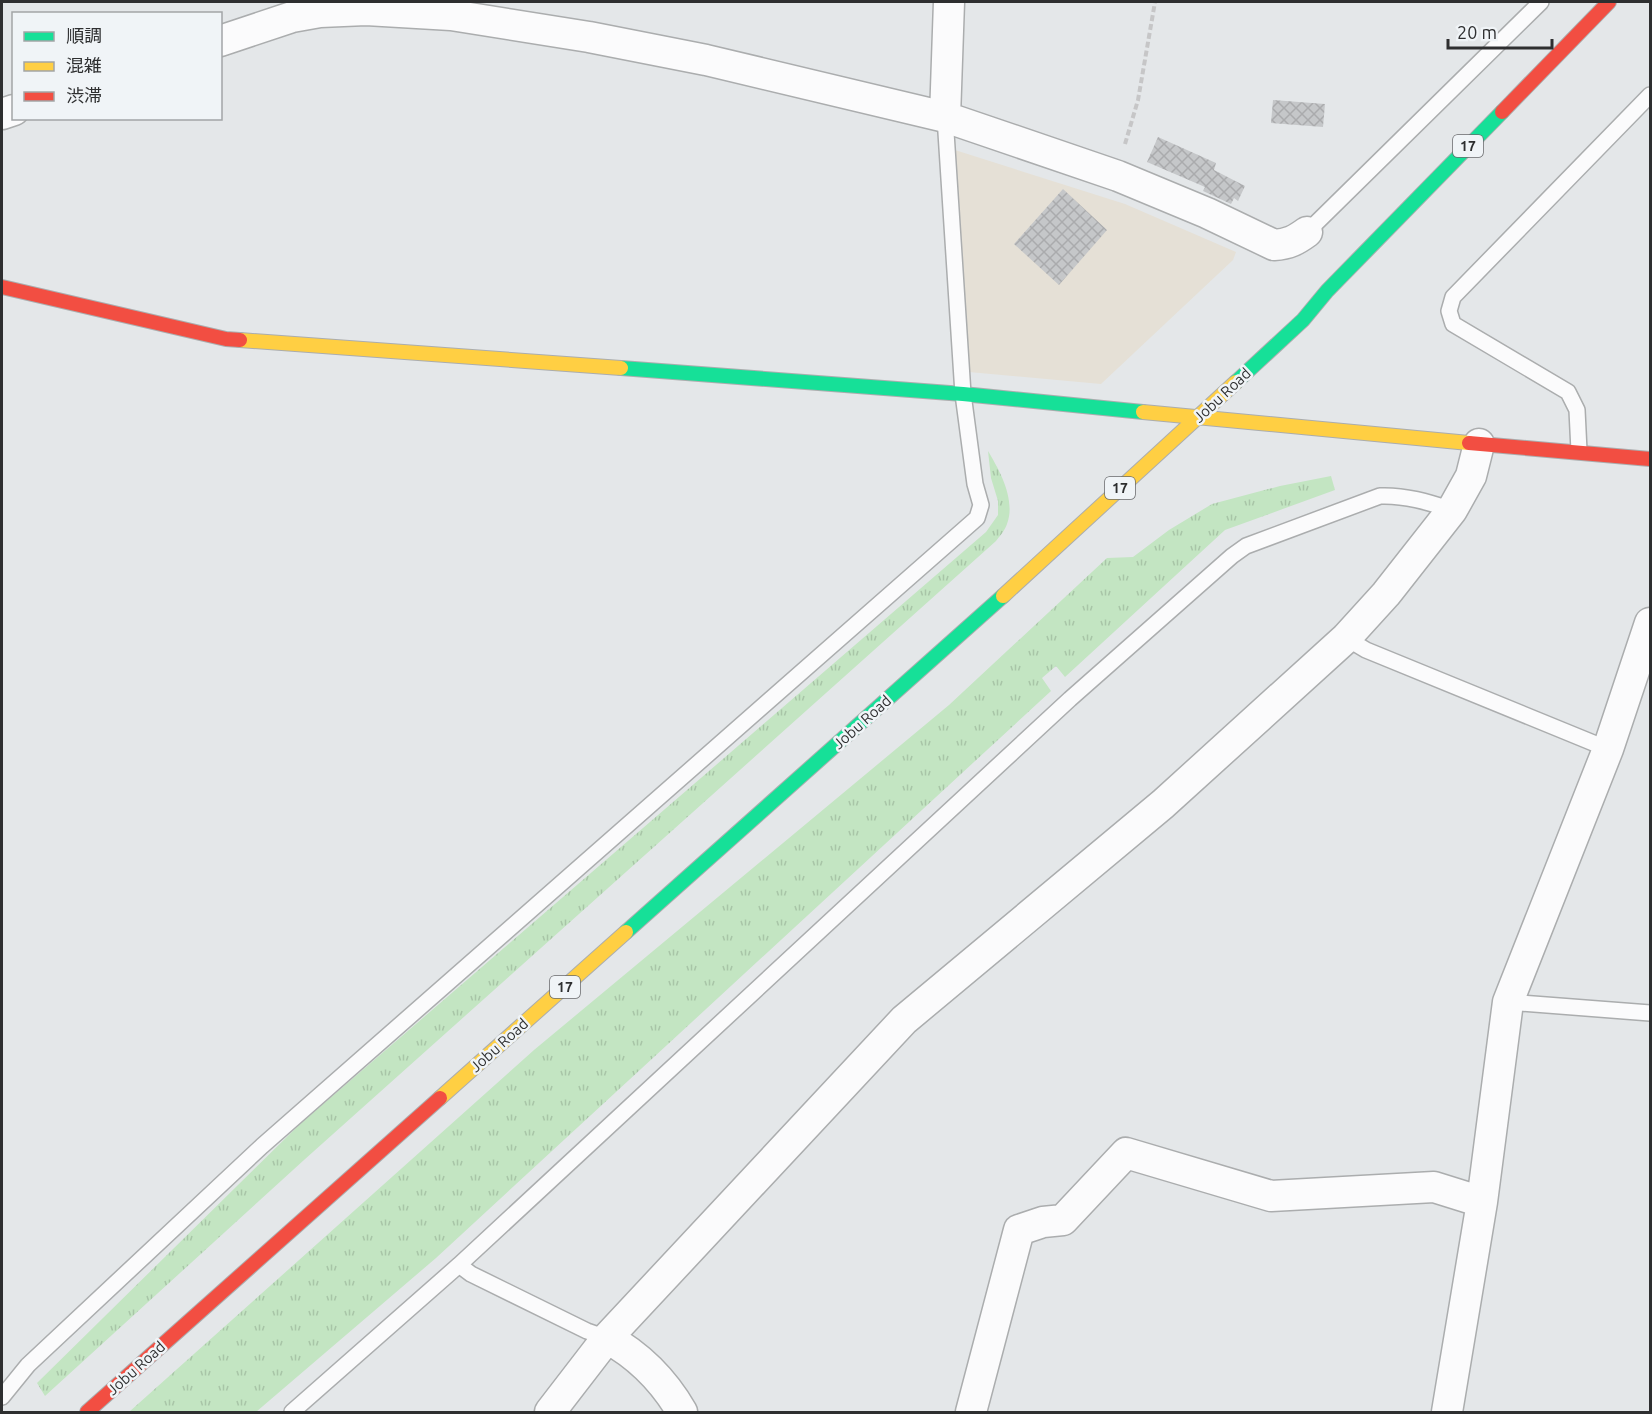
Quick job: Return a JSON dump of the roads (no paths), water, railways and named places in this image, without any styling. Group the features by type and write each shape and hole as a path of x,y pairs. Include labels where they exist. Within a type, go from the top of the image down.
{"main road":[{"name":"Jobu Road","path":"87,1413 1034,568 1303,320 1328,291 1609,2"},
{"path":"2,287 226,339 963,394 1650,459"}],"street":[{"path":"945,117 949,2"},
{"path":"222,41 290,9 320,12 366,10 451,15 518,24 706,60 945,117 1118,176 1207,213 1274,245 1295,241 1307,231"},
{"path":"550,1413 607,1338 904,1020 1163,804 1346,638 1393,586 1452,510 1471,476 1479,444"},
{"path":"1447,1413 1482,1202 1508,1002 1608,749 1650,623"},
{"path":"971,1413 1020,1230 1043,1222 1063,1220 1126,1153 1271,1196 1434,1187 1482,1202"},
{"path":"607,1338 628,1349 669,1390 682,1413"}],"lane":[{"path":"1307,231 1541,2"},
{"path":"1579,452 1577,410 1568,392 1453,324 1449,311 1453,297 1650,95"},
{"path":"2,1397 28,1365 262,1146 977,518 981,505 975,484 963,394 945,117"},
{"path":"292,1413 459,1265 1070,699 1232,556 1246,546 1380,496 1395,495 1452,510"},
{"path":"1346,638 1366,650 1608,749"},
{"path":"1508,1002 1650,1013"},
{"path":"459,1265 471,1274 607,1338"}]}
